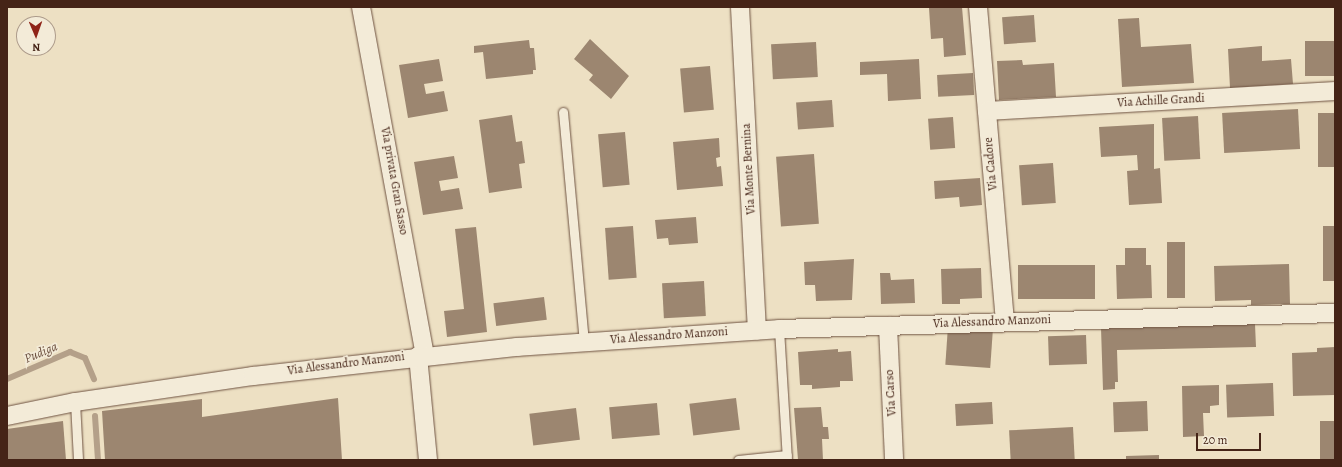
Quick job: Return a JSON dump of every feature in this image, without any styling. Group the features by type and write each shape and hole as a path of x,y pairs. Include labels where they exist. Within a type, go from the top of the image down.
{"street":[{"name":"Via privata Gran Sasso","path":"361,7 421,356 428,460"},
{"name":"Via Monte Bernina","path":"740,7 757,331"},
{"name":"Via Cadore","path":"978,7 1005,321"},
{"name":"Via Achille Grandi","path":"987,111 1335,91"},
{"name":"Via Alessandro Manzoni","path":"7,416 75,402 421,356 584,342 779,329 1335,312"},
{"name":"Via Carso","path":"888,326 894,460"}],"lane":[{"path":"563,112 584,342"},
{"path":"738,460 787,458 779,329"},
{"path":"75,402 78,460"}],"building":[{"path":"925,7 962,7 966,55 944,57 943,38 931,39 929,8"},
{"path":"1034,15 1036,42 1004,44 1002,17"},
{"path":"1139,18 1141,47 1191,44 1194,83 1122,87 1118,19"},
{"path":"590,39 629,76 611,99 589,80 593,75 574,59"},
{"path":"529,40 530,48 534,48 536,70 533,70 533,74 486,79 483,52 474,53 474,46"},
{"path":"1305,41 1335,41 1335,76 1305,76"},
{"path":"816,42 818,77 773,79 771,44"},
{"path":"1262,46 1262,61 1291,59 1293,84 1230,88 1228,49"},
{"path":"439,59 443,81 424,84 426,94 444,91 448,111 408,118 399,65"},
{"path":"919,59 921,99 888,101 887,74 860,75 860,62"},
{"path":"1022,60 1023,65 1054,63 1056,97 999,100 997,61"},
{"path":"710,66 714,110 684,112 680,69"},
{"path":"973,73 974,95 938,97 937,75"},
{"path":"832,100 834,127 798,129 796,103"},
{"path":"1298,109 1300,149 1224,153 1222,113"},
{"path":"1318,113 1335,113 1335,167 1318,167"},
{"path":"512,115 516,142 522,141 525,163 519,164 522,188 489,193 479,120"},
{"path":"1198,116 1200,159 1164,161 1162,118"},
{"path":"953,117 955,148 930,150 928,119"},
{"path":"1154,124 1154,169 1160,168 1162,203 1129,205 1127,171 1138,170 1137,155 1101,157 1099,127"},
{"path":"625,132 630,185 603,187 598,134"},
{"path":"719,138 720,157 716,158 717,167 721,166 723,186 677,190 673,142"},
{"path":"814,154 819,224 781,226 776,157"},
{"path":"454,156 458,178 439,181 441,191 459,188 463,209 423,215 414,162"},
{"path":"1053,163 1056,203 1022,205 1019,165"},
{"path":"980,178 982,205 960,207 959,197 935,199 934,181"},
{"path":"696,217 698,243 669,245 668,238 657,239 655,220"},
{"path":"633,226 637,278 609,280 605,228"},
{"path":"1323,226 1335,226 1335,281 1323,281"},
{"path":"476,227 487,332 447,337 444,311 464,309 455,229"},
{"path":"1167,242 1185,242 1185,298 1167,298"},
{"path":"1125,248 1146,248 1146,265 1151,265 1152,298 1117,299 1116,265 1125,265"},
{"path":"854,259 852,300 816,301 815,285 805,285 804,262"},
{"path":"1289,264 1290,304 1251,305 1251,300 1215,301 1214,266"},
{"path":"1018,265 1095,265 1095,299 1018,299"},
{"path":"981,268 982,298 960,299 960,304 942,304 941,269"},
{"path":"880,273 890,273 891,280 914,279 915,303 881,304"},
{"path":"704,281 706,316 664,318 662,283"},
{"path":"544,297 547,320 496,326 493,303"},
{"path":"1255,324 1256,347 1117,350 1118,382 1115,382 1115,389 1103,390 1101,328"},
{"path":"948,325 993,328 990,368 945,365"},
{"path":"1086,335 1087,364 1049,365 1048,336"},
{"path":"1335,347 1335,395 1293,396 1292,353 1317,352 1317,348"},
{"path":"838,349 838,352 851,351 853,381 840,381 840,387 812,389 812,385 800,385 798,352"},
{"path":"1273,383 1274,416 1227,418 1226,385"},
{"path":"1219,385 1219,405 1210,406 1210,413 1203,413 1204,436 1183,437 1182,386"},
{"path":"338,398 342,460 105,460 102,411 202,399 202,417"},
{"path":"736,398 740,430 693,435 689,404"},
{"path":"1147,401 1148,431 1114,432 1113,402"},
{"path":"992,402 993,424 956,426 955,404"},
{"path":"657,403 660,435 612,439 609,407"},
{"path":"821,407 823,427 828,427 829,439 822,439 823,460 798,460 794,408"},
{"path":"576,408 580,440 533,445 529,414"},
{"path":"63,421 66,460 7,460 7,429"},
{"path":"1320,421 1335,421 1335,460 1320,460"},
{"path":"1073,427 1075,460 1011,460 1009,430"},
{"path":"1159,455 1159,460 1126,460 1126,456"}],"waterway":[{"name":"Pudiga","path":"7,379 70,352 85,358 94,379"},
{"name":"Pudiga","path":"95,416 98,460"}]}
